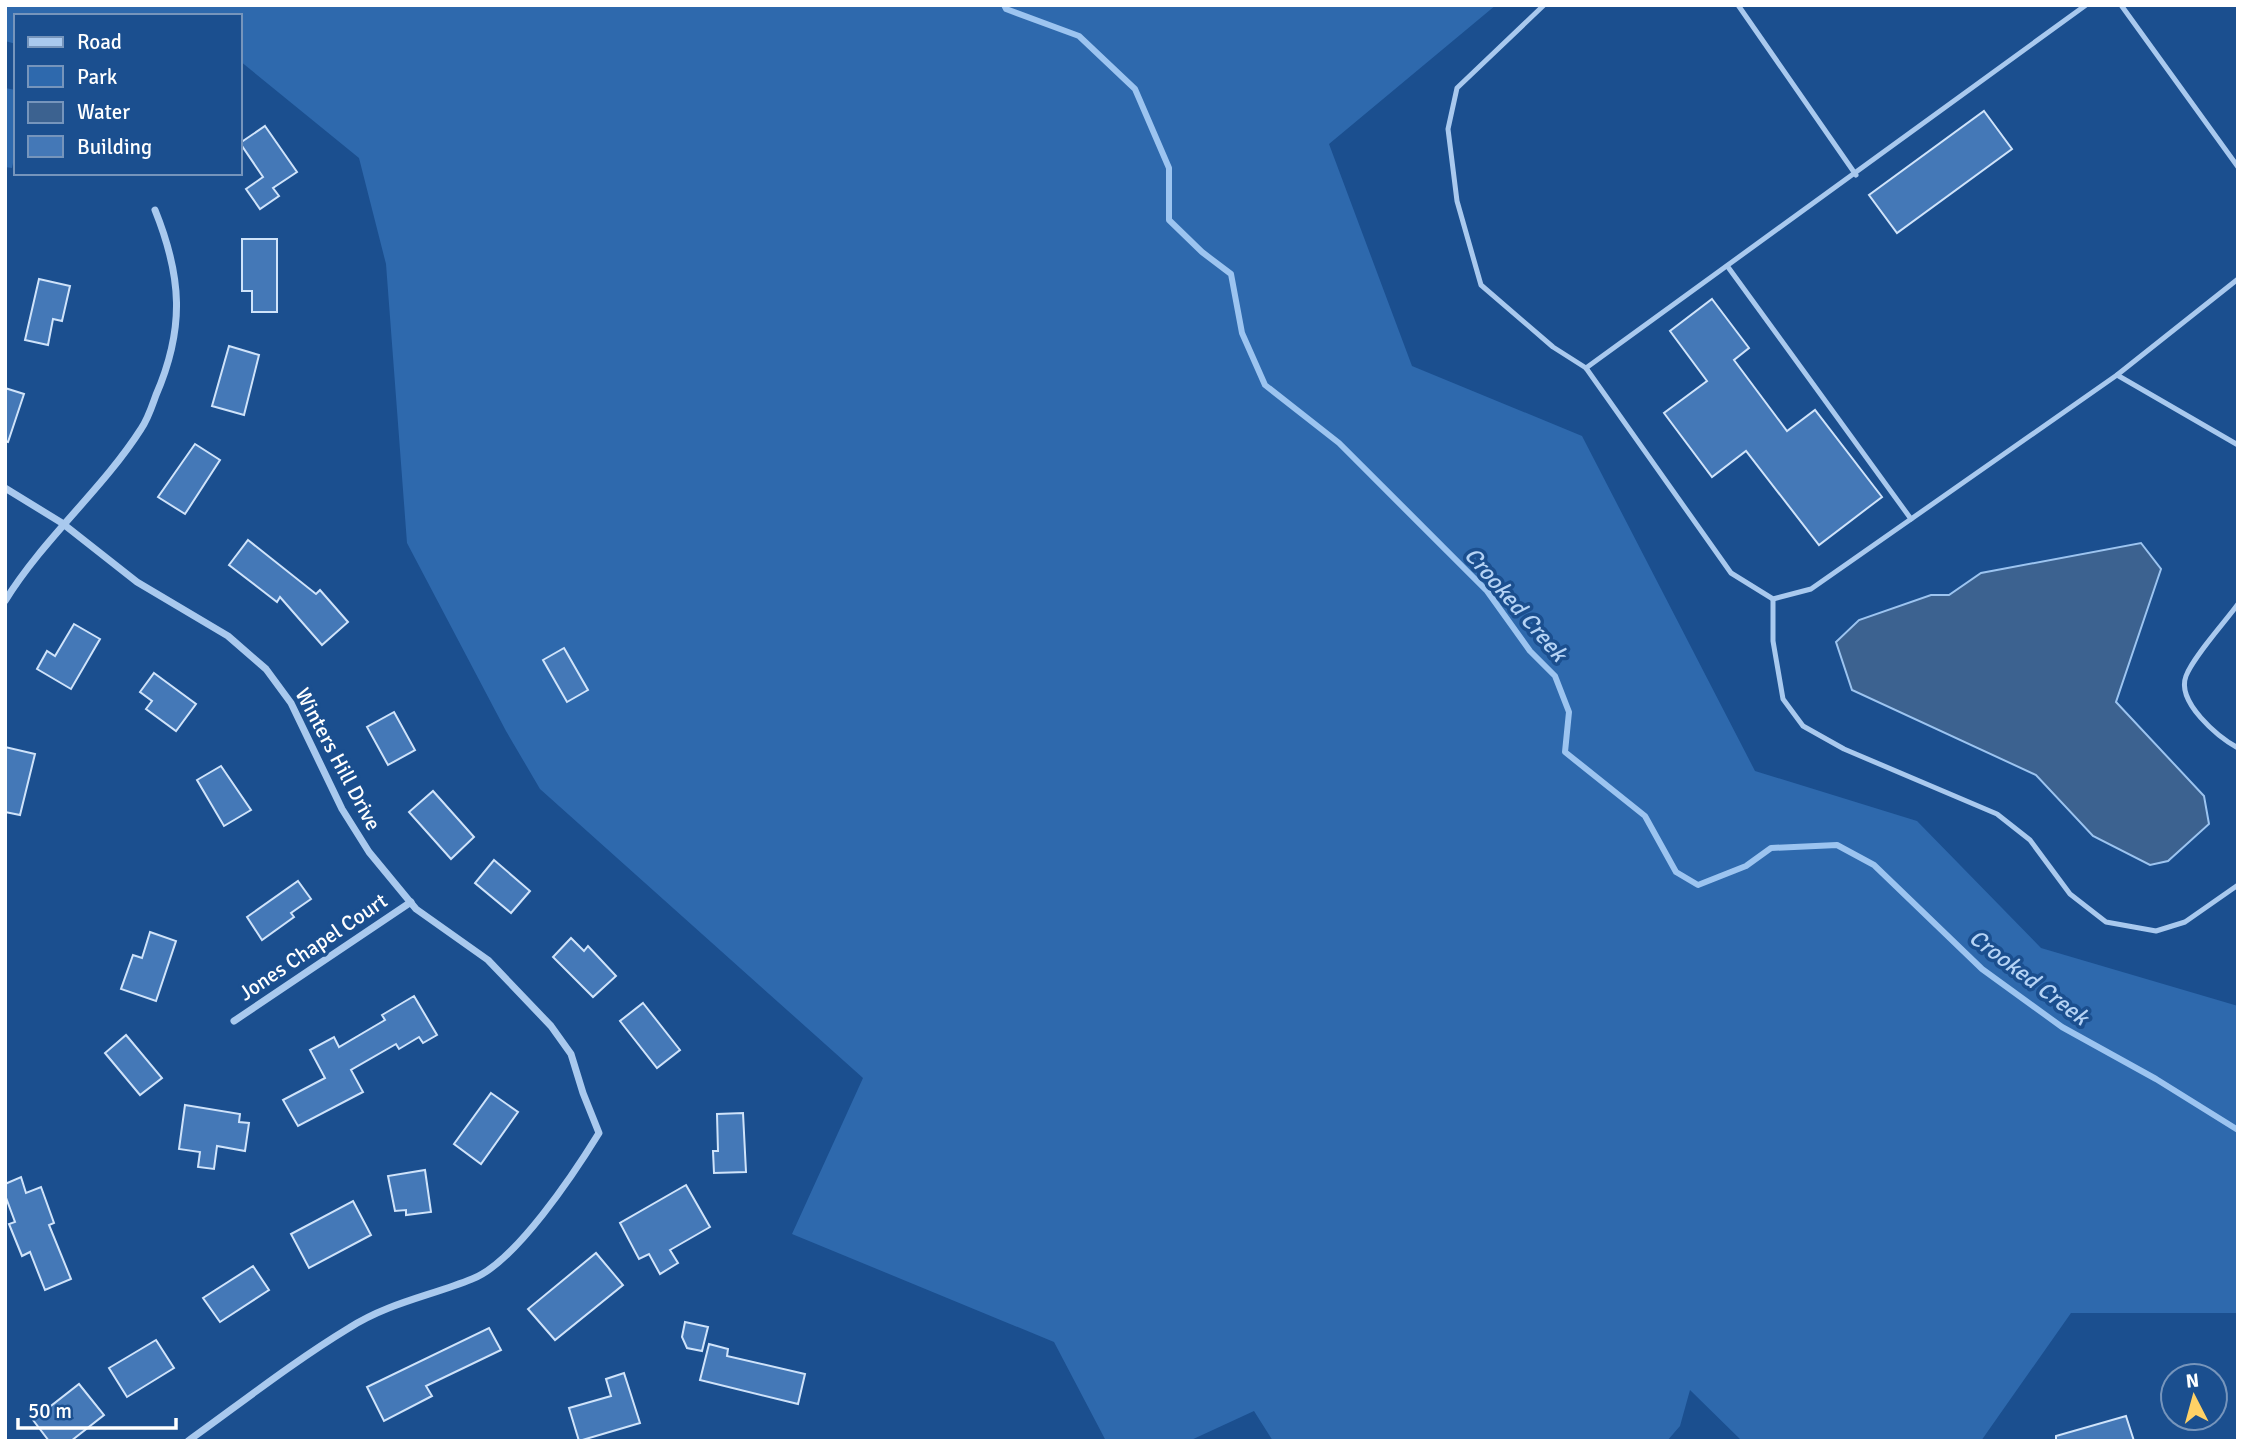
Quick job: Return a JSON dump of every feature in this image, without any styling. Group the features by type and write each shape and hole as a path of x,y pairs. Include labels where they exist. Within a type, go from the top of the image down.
{"street":[{"path":"5,601 62,523 142,428 171,360 178,301 172,256 155,210"},
{"name":"Winters Hill Drive","path":"5,488 62,523 137,582 228,636 266,669 291,703 349,820 369,852 411,902 488,960 551,1026 571,1054 599,1133 569,1183 511,1250 474,1279 402,1300 349,1327 188,1441"},
{"name":"Jones Chapel Court","path":"234,1021 411,902"}],"lane":[{"path":"1544,5 1457,88 1448,129 1457,201 1481,285 1553,347 1586,368 1731,573 1773,599 1811,589 2117,375 2238,279"},
{"path":"1738,5 1856,175"},
{"path":"1586,368 1856,175 2086,5"},
{"path":"2121,5 2238,167"},
{"path":"1728,267 1912,519"},
{"path":"2117,375 2238,445"},
{"path":"1773,599 1773,641 1783,699 1803,726 1844,749 1997,814 2030,840 2070,894 2106,922 2156,931 2185,922 2238,886"},
{"path":"2238,604 2185,677 2185,693 2199,717 2238,748"}],"green space":[{"path":"5,5 1496,5 1329,144 1412,366 1582,436 1755,771 1917,821 2041,948 2238,1006 2238,1313 2071,1313 1981,1441 1742,1441 1690,1390 1680,1426 1667,1441 1273,1441 1254,1411 1189,1441 1106,1441 1054,1342 792,1234 863,1078 540,789 506,731 407,543 386,264 359,158 242,63 242,14 14,14 14,43 5,41"},
{"path":"5,88 14,90 14,158 12,168 5,167"}],"water":[{"path":"2141,543 2161,569 2116,702 2204,796 2209,824 2168,861 2150,865 2093,836 2036,775 1852,690 1836,642 1859,620 1931,595 1949,595 1981,573"}],"building":[{"path":"1984,111 2012,149 1897,233 1869,195"},
{"path":"265,126 297,172 273,188 279,196 260,209 246,189 263,177 242,146 242,142"},
{"path":"242,239 277,239 277,312 252,312 252,291 242,291"},
{"path":"39,279 70,286 62,321 53,319 48,345 25,340"},
{"path":"1712,299 1749,348 1734,360 1787,431 1815,410 1882,497 1819,545 1746,451 1712,477 1664,413 1707,381 1670,331"},
{"path":"229,346 259,355 244,415 212,406"},
{"path":"5,388 24,394 8,442 5,441"},
{"path":"195,444 220,460 185,514 158,497"},
{"path":"248,540 316,594 320,590 348,622 322,645 280,597 277,602 229,565"},
{"path":"74,624 100,639 71,689 37,669 47,651 55,656"},
{"path":"564,648 588,690 567,702 543,660"},
{"path":"154,673 196,704 176,731 146,709 152,701 140,692"},
{"path":"394,712 415,750 388,765 367,727"},
{"path":"5,747 35,754 20,815 5,812"},
{"path":"221,766 251,810 224,826 197,780"},
{"path":"433,791 474,837 451,859 409,812"},
{"path":"494,860 530,891 511,913 475,883"},
{"path":"298,881 311,899 291,913 294,917 262,940 247,917"},
{"path":"150,932 176,941 156,1001 121,989 133,955 142,958"},
{"path":"571,938 584,951 588,946 616,976 593,997 553,957"},
{"path":"414,996 437,1035 423,1043 419,1037 399,1049 396,1044 351,1070 363,1092 298,1126 283,1100 325,1078 310,1050 334,1037 339,1047 385,1020 382,1015"},
{"path":"643,1003 680,1050 657,1068 620,1021"},
{"path":"126,1035 162,1078 140,1095 105,1053"},
{"path":"491,1093 518,1112 481,1164 454,1144"},
{"path":"185,1105 240,1114 239,1122 249,1123 245,1151 217,1146 214,1169 198,1167 200,1152 179,1149"},
{"path":"743,1113 746,1172 714,1173 713,1151 718,1151 717,1114"},
{"path":"425,1170 431,1212 406,1215 406,1210 395,1211 388,1176"},
{"path":"21,1177 26,1193 41,1187 54,1223 49,1225 71,1279 45,1290 30,1252 22,1256 9,1224 15,1222 5,1195 5,1184"},
{"path":"686,1185 710,1227 670,1250 678,1263 660,1274 649,1254 639,1259 620,1223"},
{"path":"353,1201 371,1235 309,1268 291,1234"},
{"path":"596,1253 623,1285 555,1340 528,1309"},
{"path":"253,1266 269,1290 220,1322 203,1298"},
{"path":"685,1322 708,1327 702,1351 687,1348 682,1337"},
{"path":"489,1328 501,1350 426,1386 432,1396 384,1421 367,1387"},
{"path":"156,1340 174,1368 127,1397 109,1368"},
{"path":"709,1344 728,1349 727,1356 805,1374 798,1404 700,1380"},
{"path":"624,1373 640,1423 579,1441 569,1408 611,1396 606,1379"},
{"path":"79,1384 104,1415 71,1441 49,1441 33,1420"},
{"path":"2126,1416 2134,1441 2056,1441 2056,1436"}],"waterway":[{"name":"Crooked Creek","path":"1004,5 1006,9 1079,36 1135,89 1169,168 1169,220 1202,252 1231,274 1242,333 1265,385 1339,443 1487,591 1530,651 1555,676 1569,712 1565,752 1645,816 1676,872 1698,885 1746,866 1771,848 1837,845 1874,865 1982,969 2062,1027 2156,1079 2238,1130"}]}
